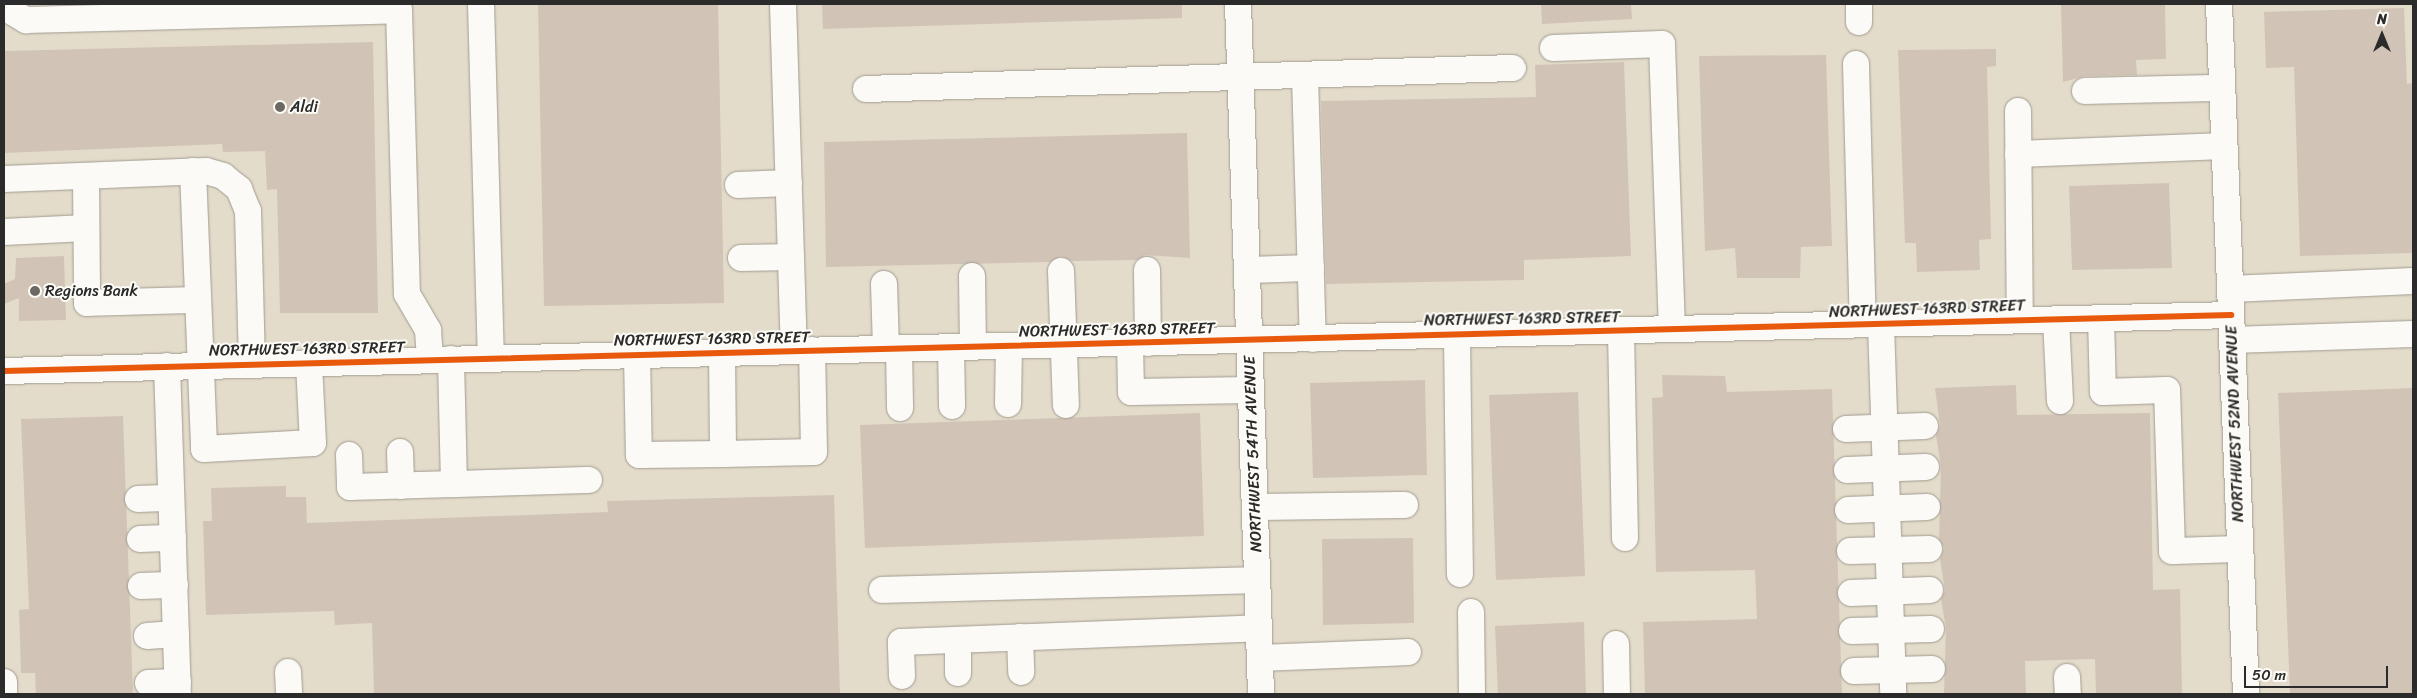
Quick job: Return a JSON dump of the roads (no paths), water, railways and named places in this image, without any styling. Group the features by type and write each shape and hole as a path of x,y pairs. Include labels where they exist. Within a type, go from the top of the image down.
{"street":[{"path":"481,4 491,358"},
{"path":"637,354 639,455 814,452 792,257 783,4"},
{"name":"NORTHWEST 54TH AVENUE","path":"1238,4 1261,694"},
{"name":"NORTHWEST 52ND AVENUE","path":"2219,4 2246,694"},
{"path":"4,7 26,20 399,10 407,294 428,330 440,359 454,484"},
{"path":"1554,48 1662,44 1672,329"},
{"path":"1856,64 1872,324 1884,427 1893,682"},
{"path":"866,89 1513,68"},
{"path":"1305,76 1313,339"},
{"path":"2085,92 2222,88"},
{"path":"2018,111 2020,320"},
{"path":"2018,154 2224,146"},
{"path":"192,171 195,300 204,449 313,443 309,363"},
{"path":"4,179 192,171 223,176 239,189 248,211 252,364"},
{"path":"86,176 87,303 195,300"},
{"path":"738,185 789,183"},
{"path":"4,232 86,228"},
{"path":"741,258 792,257"},
{"path":"1247,270 1311,268"},
{"path":"1147,270 1139,343 1131,392 1251,390"},
{"path":"1061,271 1062,345 1066,405"},
{"path":"952,406 972,276"},
{"name":"NORTHWEST 163RD STREET","path":"4,371 2101,318 2413,281"},
{"path":"884,284 900,408"},
{"path":"2101,318 2103,392 2167,390 2172,551 2240,549"},
{"path":"2056,319 2060,400"},
{"path":"1621,330 1625,538"},
{"path":"2232,340 2413,334"},
{"path":"1457,335 1460,574"},
{"path":"1008,404 1009,346"},
{"path":"722,353 723,454"},
{"path":"148,683 178,688 167,366"},
{"path":"1846,429 1925,426"},
{"path":"400,452 401,486"},
{"path":"350,455 350,487 589,480"},
{"path":"1847,470 1926,467"},
{"path":"138,499 171,498"},
{"path":"1255,507 1405,505"},
{"path":"1848,510 1927,507"},
{"path":"140,539 173,538"},
{"path":"1850,552 1929,549"},
{"path":"882,590 1258,580"},
{"path":"140,586 175,585"},
{"path":"1851,593 1930,590"},
{"path":"1471,612 1472,694"},
{"path":"902,676 901,642 1259,628"},
{"path":"1852,631 1931,629"},
{"path":"147,636 176,634"},
{"path":"1020,637 1021,672"},
{"path":"958,640 958,673"},
{"path":"1616,644 1617,694"},
{"path":"1260,658 1408,652"},
{"path":"1854,671 1893,682 1932,669"},
{"path":"4,682 4,694"}],"place":[{"name":"Aldi","path":"280,107"},
{"name":"Regions Bank","path":"35,291"}]}
